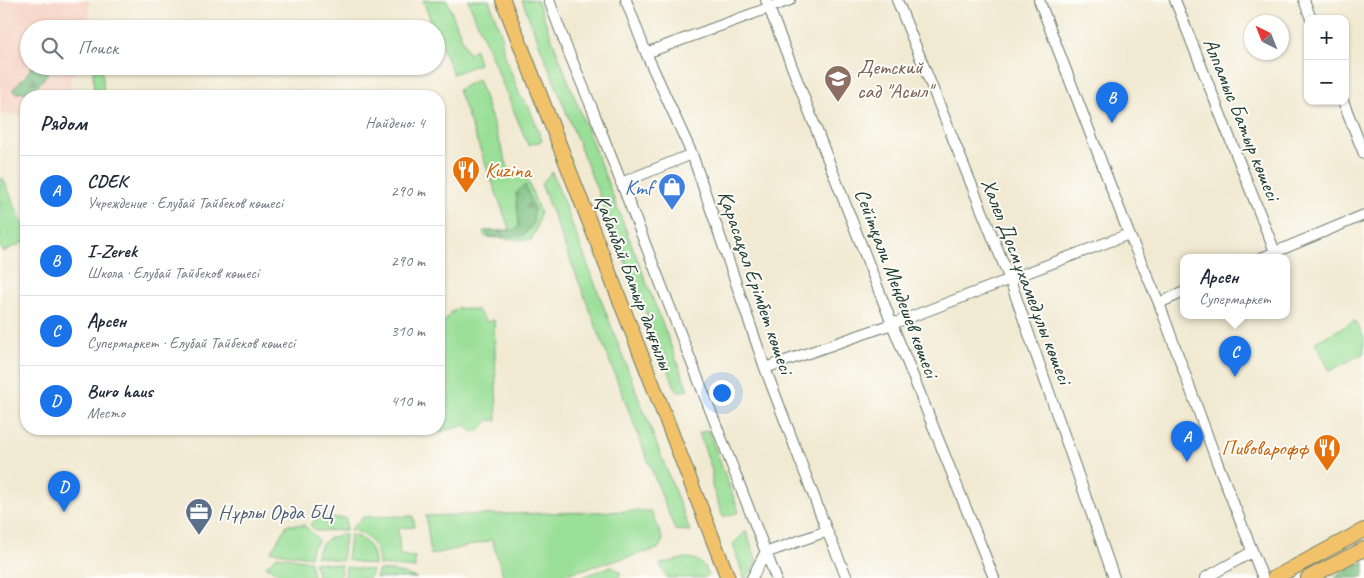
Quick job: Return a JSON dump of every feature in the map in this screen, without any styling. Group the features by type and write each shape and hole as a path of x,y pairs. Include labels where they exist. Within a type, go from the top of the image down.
{"main road":[{"name":"Қабанбай Батыр даңғылы","path":"503,0 728,578"},
{"path":"1274,578 1364,530"},
{"path":"1308,578 1364,549"}],"street":[{"path":"549,0 776,578"},
{"name":"Қарасақал Ерімбет көшесі","path":"626,0 646,53 692,154 765,368 827,531 847,578"},
{"path":"646,53 768,4 790,0"},
{"name":"Халел Досмұхамедұлы көшесі","path":"897,0 1010,280 1114,578"},
{"path":"1039,0 1129,234 1159,303 1262,578"},
{"name":"Алпамыс Батыр көшесі","path":"1175,0 1275,252"},
{"path":"1304,0 1310,15"},
{"name":"Сейітқали Меңдешев көшесі","path":"768,4 892,324 994,578"},
{"path":"1345,105 1364,154"},
{"path":"621,182 692,154"},
{"path":"1270,254 1364,216"},
{"path":"765,368 892,324 1129,234"},
{"path":"1159,303 1180,294"},
{"path":"752,578 765,553 827,531"},
{"path":"1205,578 1252,552"}],"shaded area":[{"path":"0,0 89,0 90,20 20,20 20,75 72,75 70,90 20,90 20,116 0,114"}],"green space":[{"path":"423,0 447,0 468,54 475,49 479,64 453,74 445,55 445,20 431,20"},
{"path":"468,0 489,0 502,37 503,50 520,96 529,107 542,141 528,145"},
{"path":"522,0 537,0 688,390 677,392"},
{"path":"26,75 46,75 38,86 33,89 20,90 20,93 16,93 13,89"},
{"path":"93,75 103,75 104,90 94,90"},
{"path":"478,79 510,173 524,170 540,213 536,230 531,240 485,237 483,231 510,230 458,90"},
{"path":"552,172 690,531 675,530 541,184"},
{"path":"3,178 20,218 20,244 3,252 0,246 0,180"},
{"path":"525,185 534,209 533,224 523,236 489,237 486,231 516,230 519,225 516,193"},
{"path":"459,308 477,310 487,322 494,320 497,421 489,420 480,429 472,432 466,425 445,431 445,321 452,311"},
{"path":"1355,321 1364,337 1364,353 1330,371 1315,342"},
{"path":"708,430 739,512 723,517 712,486 712,470 699,433"},
{"path":"651,511 663,540 658,549 551,578 504,578 492,540 431,555 426,516"},
{"path":"413,516 415,527 398,528 400,555 415,557 415,568 379,565 377,552 371,542 362,534 350,530 363,517"},
{"path":"317,518 346,518 346,530 316,531 310,525"},
{"path":"287,525 304,525 319,540 312,548 310,557 271,551"},
{"path":"746,531 757,561 747,578 744,578 733,544"},
{"path":"345,535 342,561 316,556 326,540 335,536"},
{"path":"350,535 365,541 371,549 374,565 347,560"},
{"path":"277,556 310,561 313,578 286,578 266,566"},
{"path":"686,558 694,559 700,563 709,575 704,578 667,578 660,564"},
{"path":"1364,561 1364,576 1359,578 1336,578 1335,576"},
{"path":"314,562 342,565 340,578 318,578"},
{"path":"612,566 620,572 620,576 617,578 580,578"},
{"path":"346,567 372,570 370,578 345,578"},
{"path":"379,570 393,571 417,578 376,578"}],"place":[{"name":"Детский сад \"Асыл\"","path":"838,103"},
{"name":"I-Zerek","path":"1112,123"},
{"name":"Kuzina","path":"466,194"},
{"name":"Kmf","path":"672,211"},
{"name":"Арсен","path":"1235,377"},
{"name":"CDEK","path":"1187,462"},
{"name":"Пивоварофф","path":"1327,472"},
{"name":"Buro haus","path":"64,512"},
{"name":"Нұрлы Орда БЦ","path":"199,536"}]}
